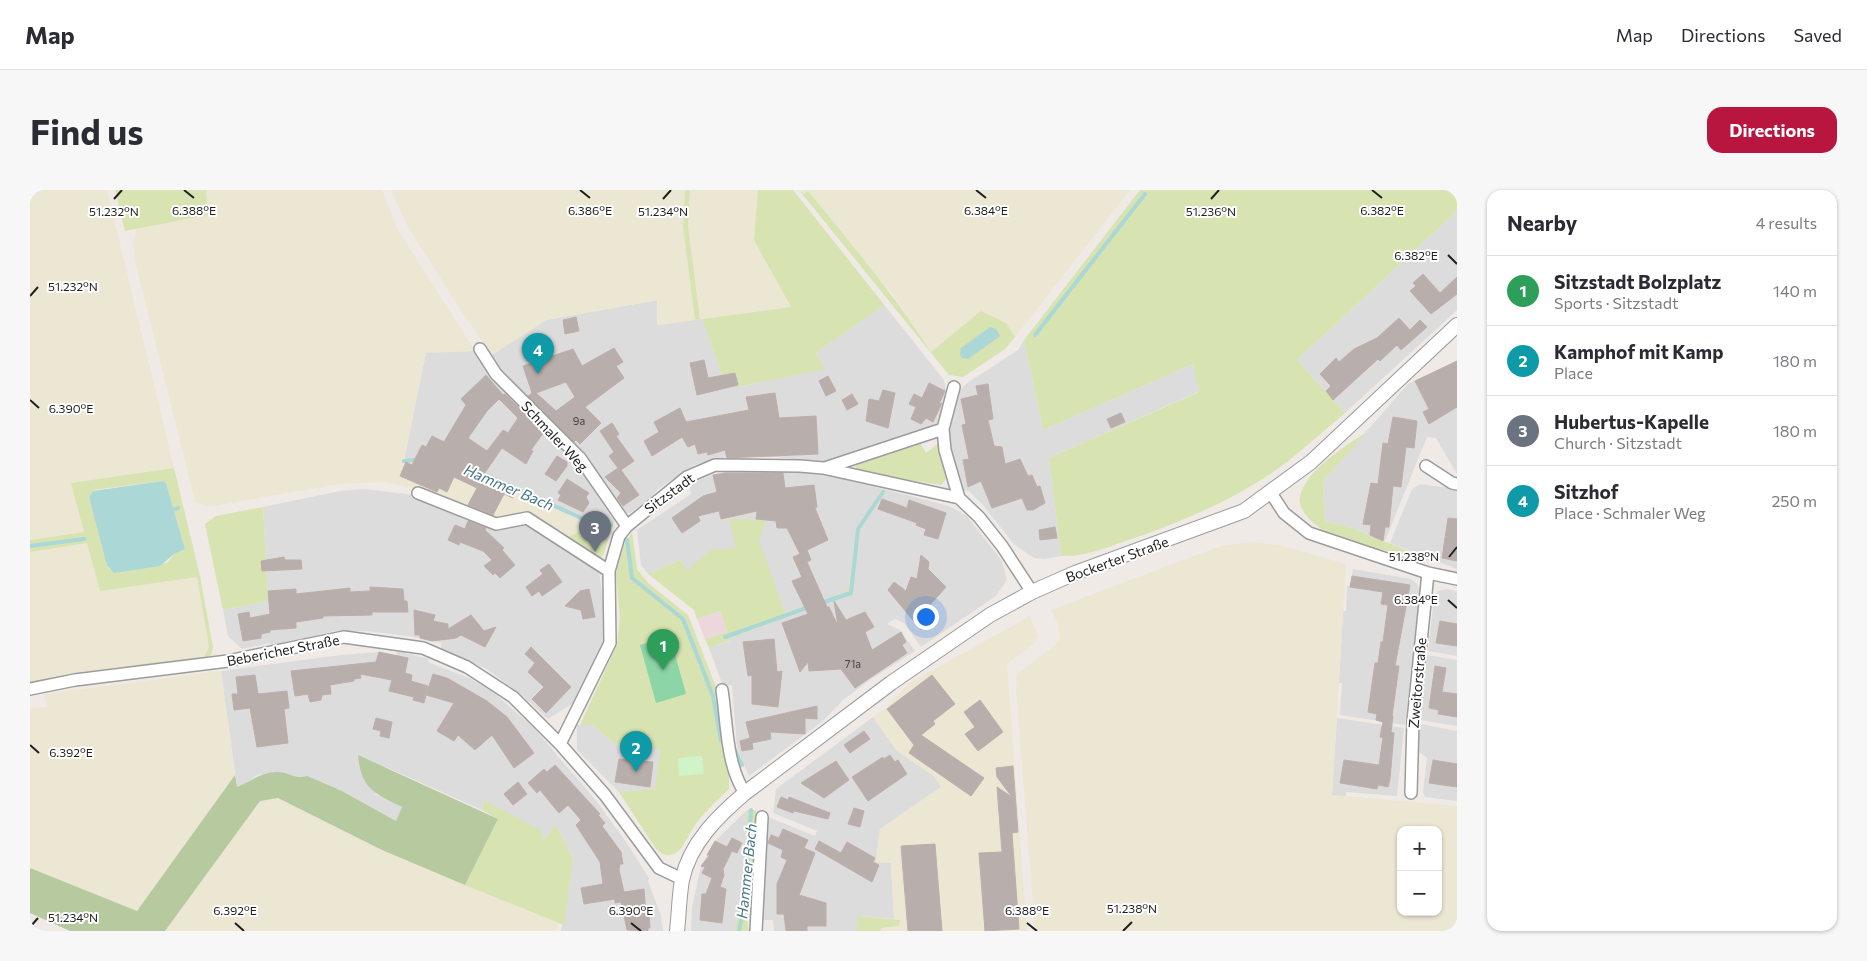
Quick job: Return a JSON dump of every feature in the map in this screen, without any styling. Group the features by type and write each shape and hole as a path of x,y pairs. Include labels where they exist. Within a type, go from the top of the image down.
{"street":[{"name":"Bockerter Straße","path":"745,793 890,683 990,615 1032,592 1075,573 1244,511 1311,462 1457,325"},
{"name":"Schmaler Weg","path":"480,349 496,374 580,458 627,526"},
{"path":"954,387 943,429 945,450 959,498 979,517 1002,546 1032,592"},
{"name":"Sitzstadt","path":"823,468 943,429"},
{"name":"Sitzstadt","path":"560,744 610,643 609,571 619,536 627,526 687,477 715,465 800,466 823,468 959,498"},
{"path":"1426,466 1452,483 1457,484"},
{"path":"418,493 496,524 527,518 609,571"},
{"path":"1271,493 1284,513 1310,533 1428,573 1457,579"},
{"name":"Zweitorstraße","path":"1411,793 1413,721 1428,573"},
{"name":"Bebericher Straße","path":"30,689 75,680 228,662 344,638 423,648 467,667 513,697 560,744 604,795 659,868 682,880"},
{"path":"678,931 682,880 690,857 703,833 745,793 739,784 732,762 722,690"},
{"path":"756,931 762,817"}],"shaded area":[{"path":"30,190 107,190 174,468 72,483 84,532 30,540"},
{"path":"206,190 382,190 398,230 475,351 426,353 404,461 440,459 495,479 580,519 597,524 569,538 525,512 496,520 418,489 385,482 339,484 207,507 195,501 135,262 133,245 136,229 208,215"},
{"path":"391,190 685,190 683,227 695,320 657,325 657,300 546,320 492,355 460,309 407,225"},
{"path":"690,190 758,190 754,240 791,307 700,319 688,226"},
{"path":"801,190 1130,190 1015,337 1006,323 981,312 931,352 894,297 851,243 808,191 804,194"},
{"path":"1457,211 1457,310 1345,413 1297,360"},
{"path":"658,300 658,325 702,319 722,375 735,372 739,387 824,368 816,353 884,305 944,380 947,396 943,416 932,428 827,462 763,456 727,457 694,465 658,489 652,497 630,513 622,512 579,450 504,375 492,355 546,320"},
{"path":"1024,340 1043,430 1193,364 1200,391 1049,458 1061,556 1044,559 1034,558 1014,544 982,504 969,491 962,490 947,436 956,394 967,383 1018,350"},
{"path":"475,351 576,462 614,521 581,517 510,483 440,457 404,460 426,352"},
{"path":"1457,361 1457,474 1436,438 1427,437 1385,541 1350,527 1325,521 1323,481 1408,384"},
{"path":"760,468 830,476 883,489 856,529 849,587 845,592 785,614 758,540 766,520 730,520 737,548 688,570 680,560 648,574 641,565 637,530 691,494 689,484 712,475 740,469"},
{"path":"1420,484 1457,489 1457,569 1390,543 1412,489"},
{"path":"365,489 414,495 488,526 511,528 517,522 527,522 565,545 599,572 605,610 604,644 572,704 548,719 524,697 487,669 441,649 441,643 414,637 367,631 335,631 271,646 270,643 242,649 228,636 223,610 268,601 263,507 340,491"},
{"path":"887,490 949,506 967,516 1002,561 1007,580 996,596 921,647 904,623 895,619 887,624 900,630 915,651 843,700 824,720 749,776 737,748 732,685 723,686 709,648 730,641 729,638 852,593 860,530"},
{"path":"1250,542 1279,545 1346,564 1332,795 1457,806 1457,931 1035,931 1016,689 1017,674 1060,641 1058,624 1051,610 1221,546"},
{"path":"87,543 100,591 197,577 209,647 204,657 30,682 30,552"},
{"path":"1353,569 1411,579 1417,584 1420,591 1405,725 1340,715 1342,683 1339,683 1343,611 1346,611 1347,586 1350,586"},
{"path":"1448,589 1457,592 1457,656 1428,651 1434,599 1438,591"},
{"path":"720,611 727,632 705,639 697,619"},
{"path":"1030,616 1038,637 1034,644 1007,664 1027,931 880,931 881,928 895,927 899,920 894,919 891,863 876,862 880,829 941,787 934,776 897,751 873,717 886,708 909,683"},
{"path":"397,651 429,659 428,662 471,679 493,692 534,728 598,803 649,878 648,881 661,916 663,931 561,931 573,859 556,825 542,842 484,800 482,810 386,767 375,794 402,807 396,821 342,791 278,772 257,775 246,784 237,787 221,671 341,655 379,652 396,656"},
{"path":"1427,655 1457,660 1457,726 1420,720"},
{"path":"221,671 235,775 137,911 30,868 30,708 47,707 44,694"},
{"path":"873,717 897,751 934,776 941,787 880,829 876,862 891,863 894,919 859,916 856,931 774,931 773,920 759,920 768,817 815,836 817,831 773,813 776,789"},
{"path":"1337,718 1404,728 1397,796 1346,792 1346,797 1332,795"},
{"path":"1420,724 1457,731 1457,801 1425,797 1423,792 1427,758 1417,750"},
{"path":"577,725 592,725 615,744 660,748 656,789 619,792 577,750"},
{"path":"278,798 382,850 559,923 556,931 165,931 260,801"},
{"path":"747,810 742,893 734,931 691,931 692,907 701,866 715,841"}],"green space":[{"path":"115,190 206,190 208,215 125,231"},
{"path":"685,190 690,190 688,226 700,319 695,320 683,227"},
{"path":"758,190 793,190 944,380 884,305 816,353 825,369 738,387 735,373 722,375 702,319 791,307 754,240"},
{"path":"799,190 804,194 808,191 840,230 887,290 931,352 981,311 1006,323 1015,337 1005,349 963,377 949,375"},
{"path":"1140,190 1457,190 1457,211 1297,360 1345,413 1287,462 1269,475 1229,498 1166,527 1085,554 1061,556 1049,458 1199,392 1193,364 1043,430 1024,340"},
{"path":"1368,431 1323,481 1325,521 1350,527 1435,562 1345,540 1321,529 1305,514 1300,502 1300,496 1310,477 1328,459"},
{"path":"919,441 926,453 939,443 948,477 941,485 858,472 855,464"},
{"path":"440,457 500,479 573,513 600,520 614,521 603,556 597,558 569,538 597,524 580,519 495,479 440,459 403,461"},
{"path":"174,468 200,576 213,647 211,655 206,659 126,666 204,657 209,647 197,577 100,591 87,543 30,552 30,540 84,532 71,483","holes":["163,481 166,483 185,549 174,554 167,563 109,569 89,497 93,490"]},
{"path":"883,489 887,490 860,530 852,593 730,638 731,640 709,648 705,639 727,632 720,611 697,619 694,610 648,574 680,560 688,570 710,550 736,548 729,519 766,520 759,540 785,613 845,592 849,587 856,529"},
{"path":"263,507 268,601 223,610 205,524 216,516"},
{"path":"632,532 637,569 648,583 688,615 719,695 729,773 729,789 700,819 684,845 674,854 668,855 656,849 619,792 655,789 660,749 615,744 592,725 580,725 617,645 620,618 616,574 623,547"},
{"path":"670,636 686,694 656,703 640,645"},
{"path":"358,755 498,819 465,885 382,850 278,798 260,801 165,931 70,931 30,913 30,868 137,911 235,775 237,787 271,772 281,772 299,777 307,776 342,791 396,821 402,807 384,798 366,783 362,776"},
{"path":"702,756 704,774 679,776 678,758"},
{"path":"484,800 542,831 542,842 556,825 573,859 564,925 465,885 498,819 482,810"},
{"path":"747,810 756,810 751,895 746,913 749,931 734,931 742,893"},
{"path":"858,916 900,920 899,926 881,928 880,931 856,931"}],"water":[{"path":"990,327 996,329 1000,336 968,359 962,358 960,355 961,348"},
{"path":"163,481 166,483 185,549 174,554 160,566 114,573 107,565 89,497 93,491"}],"building":[{"path":"1423,274 1440,293 1457,277 1457,294 1431,314 1410,291 1416,286 1413,283"},
{"path":"576,317 579,331 565,334 563,320"},
{"path":"1399,318 1410,330 1420,320 1427,327 1401,350 1397,345 1380,361 1378,359 1333,400 1326,391 1331,386 1320,374 1336,358 1339,362 1354,349 1377,338"},
{"path":"614,348 623,362 616,366 624,378 585,407 601,423 580,444 576,440 574,442 528,396 532,393 523,366 573,349 582,366","holes":["566,382 575,397 556,411 536,393"]},
{"path":"704,360 708,378 735,373 738,385 697,395 690,363"},
{"path":"1457,361 1457,407 1429,424 1423,412 1429,409 1415,381"},
{"path":"486,375 503,395 505,394 544,432 531,450 533,451 526,464 502,448 484,474 516,488 513,498 504,494 493,515 468,505 477,488 454,477 447,492 439,488 437,492 400,476 406,462 412,465 422,445 426,447 432,436 444,442 466,405 461,399","holes":["499,399 518,418 508,433 503,430 487,451 468,438 487,411"]},
{"path":"828,376 836,391 826,396 819,381"},
{"path":"929,383 945,391 939,404 942,403 933,422 926,418 921,424 911,419 916,407 909,404 914,394 922,398"},
{"path":"988,384 993,419 988,420 994,446 1002,447 1005,464 1020,459 1028,476 1032,475 1037,487 1040,486 1045,503 1033,510 1027,510 1022,498 992,508 981,481 968,487 963,460 969,459 962,425 966,424 961,399 978,395 976,386"},
{"path":"883,390 895,393 888,428 866,421 869,399 879,401"},
{"path":"775,393 779,418 816,416 818,454 727,458 725,450 708,455 707,452 698,454 695,444 688,447 682,437 652,456 644,441 659,432 654,422 680,408 686,422 749,410 746,397"},
{"path":"852,394 858,404 847,410 842,400"},
{"path":"1121,413 1125,422 1111,428 1107,419"},
{"path":"1393,417 1417,421 1414,448 1406,447 1401,487 1393,486 1389,527 1385,527 1383,541 1370,535 1371,525 1363,524 1371,483 1378,484 1383,443 1388,444"},
{"path":"612,423 619,434 616,436 634,461 621,470 639,495 623,506 617,498 621,493 605,477 618,468 609,456 614,452 600,431"},
{"path":"557,456 567,462 567,466 556,481 545,474"},
{"path":"726,473 783,473 785,488 814,485 817,507 815,508 828,540 807,550 811,560 807,562 827,607 829,607 838,626 834,601 846,620 865,612 874,627 865,632 872,650 901,632 906,642 902,645 907,653 855,688 841,669 809,671 808,662 800,672 782,623 808,614 792,581 802,577 793,557 800,554 787,528 777,528 776,521 756,519 757,511 721,519 719,511 698,516 700,521 682,533 672,518 703,496 717,492 713,475"},
{"path":"567,479 589,493 586,497 589,503 583,512 558,500 561,495 558,493"},
{"path":"882,499 907,508 909,500 946,513 938,539 924,535 926,529 916,525 917,523 878,509"},
{"path":"1448,518 1457,519 1457,561 1442,558"},
{"path":"468,521 486,528 485,530 504,548 502,550 515,565 500,578 495,573 493,575 484,566 492,560 483,551 460,542 459,545 448,540 455,525 465,529"},
{"path":"1055,527 1057,538 1040,540 1039,530"},
{"path":"921,555 929,562 928,569 946,587 929,606 937,614 921,630 888,590 894,582 906,591 911,577 917,579"},
{"path":"284,557 285,560 301,560 302,569 262,571 261,561"},
{"path":"549,564 562,582 542,596 539,591 532,596 526,587 543,574 540,570"},
{"path":"1352,576 1410,585 1395,666 1399,666 1392,716 1391,732 1394,733 1390,779 1388,787 1378,785 1377,789 1340,783 1344,760 1379,765 1383,738 1380,737 1383,722 1376,720 1377,714 1368,712 1375,663 1378,663 1381,642 1383,642 1388,605 1381,604 1383,592 1350,587"},
{"path":"370,587 403,589 404,601 407,601 408,612 372,612 372,615 323,616 323,618 296,622 296,628 270,630 270,632 261,634 261,638 243,641 238,614 249,612 250,618 270,614 268,591 296,589 296,594 350,588 350,592 370,591"},
{"path":"589,589 595,617 583,619 581,610 565,606 580,591"},
{"path":"414,610 435,615 433,621 448,624 448,629 471,615 484,631 496,627 485,647 461,635 456,638 432,641 420,638 420,635 415,635"},
{"path":"1440,621 1457,624 1457,646 1436,643"},
{"path":"774,639 777,672 782,671 778,707 752,704 752,675 748,676 743,642"},
{"path":"531,647 571,687 546,713 532,699 544,687 528,672 535,663 525,654"},
{"path":"379,652 408,658 405,673 412,675 411,681 428,686 424,703 413,700 414,697 389,691 392,680 360,674 361,678 354,679 354,681 330,685 331,694 322,695 321,700 310,702 308,694 295,696 291,671 376,662"},
{"path":"1435,666 1446,668 1442,692 1457,694 1457,717 1438,714 1439,710 1429,708"},
{"path":"433,674 447,678 487,701 507,717 534,753 514,768 492,735 475,750 458,735 454,741 437,731 454,703 426,695"},
{"path":"255,675 258,694 287,691 289,708 284,709 288,743 257,747 250,708 234,710 232,694 238,694 236,677"},
{"path":"932,675 955,704 933,721 935,724 921,735 984,778 971,796 909,753 914,745 887,709"},
{"path":"980,700 1003,732 978,751 965,734 975,727 964,712"},
{"path":"817,706 817,719 805,718 805,734 770,732 771,739 752,743 753,749 742,751 740,741 750,738 746,722"},
{"path":"376,718 392,722 389,738 380,736 381,731 373,729"},
{"path":"864,731 870,739 850,753 844,745"},
{"path":"890,755 895,762 898,760 907,774 868,801 852,777 883,757 884,759"},
{"path":"619,759 653,762 650,787 615,782"},
{"path":"1433,760 1457,764 1457,787 1429,783"},
{"path":"836,761 849,780 824,798 801,783"},
{"path":"555,765 600,814 598,815 605,823 602,826 621,852 623,864 620,864 619,870 624,892 644,889 646,915 649,914 650,928 648,928 648,931 627,930 621,902 615,903 615,899 584,904 581,888 603,884 600,862 576,825 581,820 568,805 559,813 540,790 537,793 528,783 544,769 547,772"},
{"path":"1013,766 1018,832 1012,833 1019,929 985,931 979,853 1002,852 997,787 1012,797 997,777 996,768"},
{"path":"518,782 527,794 513,805 504,794"},
{"path":"781,797 788,800 789,797 830,813 828,819 794,811 793,813 777,807"},
{"path":"854,808 864,811 860,827 848,824"},
{"path":"783,829 808,840 804,848 815,853 799,895 826,903 826,926 807,926 807,931 786,931 784,914 777,914 777,884 787,860 781,857 783,850 768,843 771,835 779,838"},
{"path":"732,838 742,843 737,853 732,851 723,869 724,875 720,887 726,889 722,923 700,920 702,894 706,894 712,878 702,873 705,867 701,866 710,855 707,855 715,841 727,847"},
{"path":"819,841 841,853 847,842 875,858 873,862 879,865 872,882 815,849"},
{"path":"935,844 942,931 908,931 901,846"}],"waterway":[{"path":"1035,335 1145,194"},
{"name":"Hammer Bach","path":"404,461 417,460"},
{"name":"Hammer Bach","path":"480,472 581,518 611,525"},
{"path":"821,603 851,593 858,529 883,492"},
{"name":"Hammer Bach","path":"170,511 178,508"},
{"name":"Hammer Bach","path":"30,546 84,539"},
{"name":"Hammer Bach","path":"627,540 632,578 683,619 713,696 721,741"},
{"path":"725,637 809,607"},
{"name":"Hammer Bach","path":"735,750 742,765"},
{"name":"Hammer Bach","path":"739,931 746,894 751,810"}],"place":[{"name":"Sitzhof","path":"538,374"},
{"name":"Hubertus-Kapelle","path":"595,552"},
{"name":"Sitzstadt Bolzplatz","path":"663,670"},
{"name":"Kamphof mit Kamp","path":"636,772"}]}
